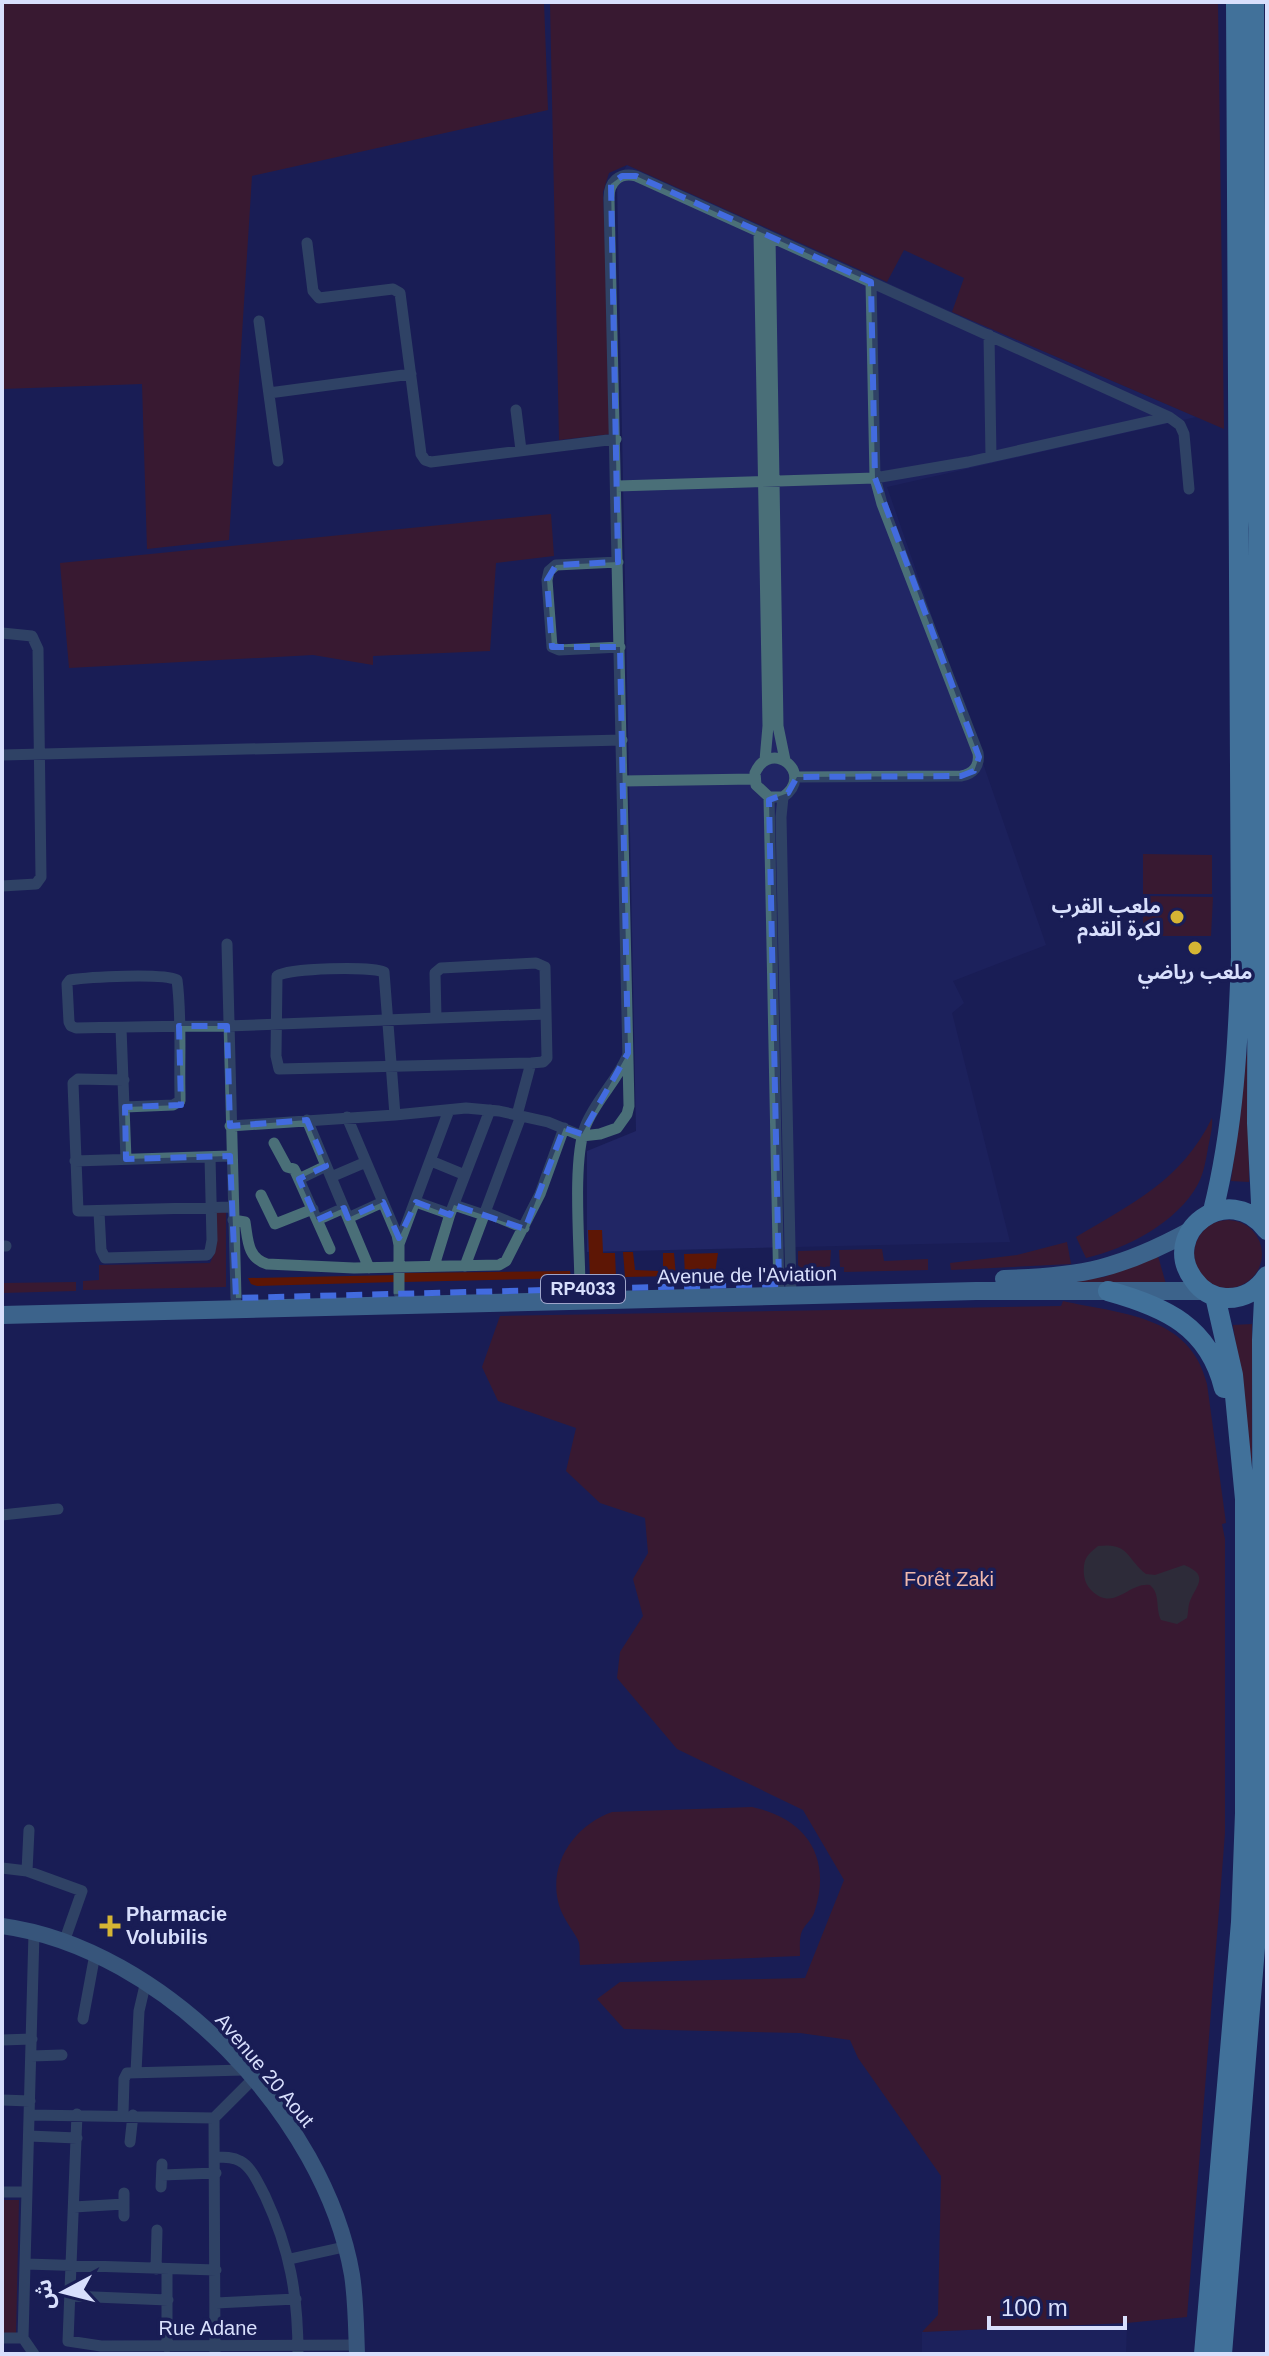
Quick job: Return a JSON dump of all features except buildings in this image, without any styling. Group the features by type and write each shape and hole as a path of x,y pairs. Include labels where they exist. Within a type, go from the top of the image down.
{"highway":[{"path":"1213,1211 1227,1149 1235,1087 1241,957 1236,2"},
{"path":"1254,2 1259,528 1257,1123 1264,1226"},
{"path":"1204,2354 1243,1885 1247,1544 1229,1348 1210,1294 1190,1275 1184,1253 1190,1231 1213,1211 1226,1208 1239,1210 1252,1215 1264,1226"},
{"path":"1210,1294 1226,1298 1248,1294 1266,1277"},
{"path":"1222,2354 1262,1861 1262,1340 1266,1277"},
{"path":"1108,1291 1170,1315 1197,1333 1208,1346 1222,1376 1241,1454"}],"main road":[{"name":"Avenue de l'Aviation","path":"2,1315 785,1290 1010,1279 1087,1273 1142,1256 1190,1231"},
{"name":"Avenue de l'Aviation","path":"2,1303 580,1289 1210,1294"}],"street":[{"path":"230,1126 449,1110 490,1110 564,1128 582,1136 609,1132 623,1122 627,1114 609,198 611,184 622,176 636,176 1169,417 1180,425 1184,434 1189,489"},
{"path":"764,234 772,666 785,760 795,777 792,789 783,797 769,797 759,790 755,779 757,768 765,760 785,760"},
{"path":"307,243 313,291 319,298 393,289 400,293 421,454 425,460 431,462 616,439"},
{"path":"795,777 961,776 974,771 978,762 978,753 882,504 875,478 871,282"},
{"path":"259,321 278,461"},
{"path":"989,335 991,457"},
{"path":"269,393 411,374"},
{"path":"516,410 521,450"},
{"path":"617,486 875,478 991,457 1169,417"},
{"path":"618,562 556,565 549,571 547,580 552,647 559,650 620,647"},
{"path":"2,633 29,635 37,643 41,880 33,884 2,886"},
{"path":"765,760 772,666"},
{"path":"2,755 622,740"},
{"path":"622,781 755,779"},
{"path":"769,797 785,1290"},
{"path":"783,797 785,1290"},
{"path":"227,944 236,1298"},
{"path":"395,1115 389,1066 385,978 382,970 312,971 277,976 279,1069 389,1066 531,1063 543,1062 547,1058 545,967 536,963 439,969 435,973 436,1018"},
{"path":"125,1107 179,1103 179,1026 178,986 175,977 69,981 71,1026 121,1028 179,1026 227,1026 546,1014"},
{"path":"121,1028 126,1159"},
{"path":"580,1289 579,1178 582,1136 595,1105 619,1073 628,1053"},
{"path":"465,1266 519,1116 531,1063"},
{"path":"124,1080 78,1079 74,1082 77,1210 212,1208 232,1213 245,1222 252,1254 262,1263 369,1268 494,1266 502,1263 524,1228 564,1128"},
{"path":"399,1245 449,1110"},
{"path":"434,1266 490,1110"},
{"path":"347,1117 399,1245 399,1293"},
{"path":"307,1120 369,1268"},
{"path":"274,1143 287,1167 294,1169 330,1249"},
{"path":"75,1161 230,1156"},
{"path":"99,1212 103,1257 126,1259 207,1255 211,1249 210,1157"},
{"path":"431,1161 465,1175"},
{"path":"299,1179 366,1162"},
{"path":"261,1195 274,1224 315,1214 346,1213 383,1202"},
{"path":"416,1202 484,1214 524,1228"},
{"path":"2,1515 58,1509"},
{"path":"27,1871 29,1830"},
{"path":"2,1868 27,1871 82,1891 64,1942"},
{"name":"Avenue 20 Aout","path":"2,1926 64,1942 95,1954 146,1981 213,2034 273,2104 305,2151 323,2186 344,2247 352,2275 357,2349"},
{"path":"34,1933 23,2338 34,2354"},
{"path":"83,2019 95,1954"},
{"path":"136,2072 139,2011 146,1981"},
{"path":"2,2040 32,2039"},
{"path":"31,2056 62,2055"},
{"path":"130,2142 125,2076 136,2072 248,2075"},
{"path":"215,2350 214,2118 248,2075"},
{"path":"2,2100 30,2101"},
{"path":"77,2114 70,2296 168,2300"},
{"path":"30,2115 214,2118"},
{"path":"29,2136 77,2138"},
{"path":"216,2157 236,2159 247,2166 264,2193 290,2259 296,2299 298,2350"},
{"path":"162,2175 216,2173"},
{"path":"2,2192 27,2192"},
{"path":"74,2207 124,2205"},
{"path":"157,2230 168,2300 167,2347"},
{"path":"290,2259 344,2247"},
{"path":"26,2264 216,2270"},
{"name":"Rue Adane","path":"70,2296 67,2333 70,2342 101,2350 167,2347 215,2350 357,2349"},
{"path":"216,2303 296,2299"},
{"path":"2,2338 23,2338"}],"highlighted area":[{"path":"622,176 636,176 871,282 875,478 979,757 974,771 961,776 797,777 788,793 769,800 779,1284 236,1298 230,1156 126,1159 125,1107 181,1105 179,1026 227,1026 230,1126 307,1120 326,1166 299,1179 317,1220 344,1208 348,1218 383,1202 399,1238 416,1202 450,1215 454,1205 525,1229 564,1128 582,1134 628,1053 620,647 552,647 547,580 556,565 618,562 611,184"}],"shaded area":[{"path":"627,165 952,312 1196,417 887,487 1046,945 953,981 964,1003 952,1013 1010,1242 587,1252 587,1151 636,1131 617,183"},
{"path":"1098,1546 1122,1549 1146,1574 1155,1575 1184,1565 1197,1573 1199,1582 1189,1604 1187,1618 1177,1624 1161,1620 1156,1593 1150,1585 1142,1585 1114,1598 1099,1596 1091,1590 1085,1579 1084,1566 1087,1557"},
{"path":"1127,2323 1126,2354 922,2354 922,2332"}],"green space":[{"path":"2,2 544,2 548,110 252,176 229,540 147,549 142,384 2,389"},
{"path":"550,2 1218,2 1224,429 952,312 964,278 904,250 887,282 627,165 609,173 603,192 612,434 559,440"},
{"path":"551,514 554,556 496,563 490,651 373,656 373,665 313,655 69,668 60,563"},
{"name":"ملعب القرب لكرة القدم","path":"1143,854 1212,855 1212,894 1143,894"},
{"name":"ملعب القرب لكرة القدم","path":"1143,896 1213,897 1211,936 1143,936"},
{"path":"1248,1043 1249,1182 1231,1181"},
{"path":"1212,1118 1203,1171 1189,1198 1150,1232 1118,1248 1086,1258 1076,1237 1136,1201 1171,1174 1200,1140"},
{"path":"215,1212 226,1212 226,1287 83,1290 83,1281 99,1280 99,1265 210,1263 215,1252"},
{"path":"1228,1220 1252,1230 1262,1254 1252,1278 1228,1288 1204,1278 1194,1254 1204,1230"},
{"path":"588,1230 602,1230 603,1253 615,1253 616,1277 590,1278"},
{"path":"1067,1242 1071,1264 951,1270 950,1263 1017,1255"},
{"path":"882,1249 884,1261 928,1259 928,1270 844,1272 844,1267 840,1267 839,1250"},
{"path":"831,1250 830,1266 824,1272 803,1270 798,1265 798,1251"},
{"path":"623,1252 633,1252 635,1270 660,1271 663,1268 663,1253 674,1253 676,1276 625,1277"},
{"path":"718,1253 715,1273 685,1276 684,1254"},
{"path":"1158,1256 1166,1284 1040,1282 1104,1277"},
{"path":"570,1271 571,1278 404,1282 404,1273"},
{"path":"396,1275 396,1282 257,1286 251,1284 248,1278"},
{"path":"76,1282 76,1291 2,1293 2,1283"},
{"name":"Forêt Zaki","path":"1063,1301 1150,1321 1169,1330 1185,1343 1198,1361 1207,1384 1226,1523 1222,1524 1225,1539 1225,1833 1187,2317 1127,2323 922,2332 938,2315 941,2176 858,2058 850,2040 800,2033 624,2029 597,1999 620,1982 805,1978 844,1880 803,1810 677,1749 617,1678 620,1652 643,1616 633,1579 648,1553 645,1518 600,1503 566,1471 576,1428 498,1401 482,1367 500,1316 1061,1306"},
{"path":"1252,1324 1252,1467 1233,1325"},
{"path":"752,1807 771,1812 800,1830 817,1857 819,1891 814,1913 801,1934 800,1956 580,1965 579,1943 561,1912 556,1886 562,1859 577,1835 612,1812"},
{"path":"2,2200 19,2200 16,2336 2,2335"}],"place":[{"name":"ملعب القرب لكرة القدم","path":"1177,917"},
{"name":"ملعب رياضي","path":"1195,948"},
{"name":"Pharmacie Volubilis","path":"110,1926"}]}
